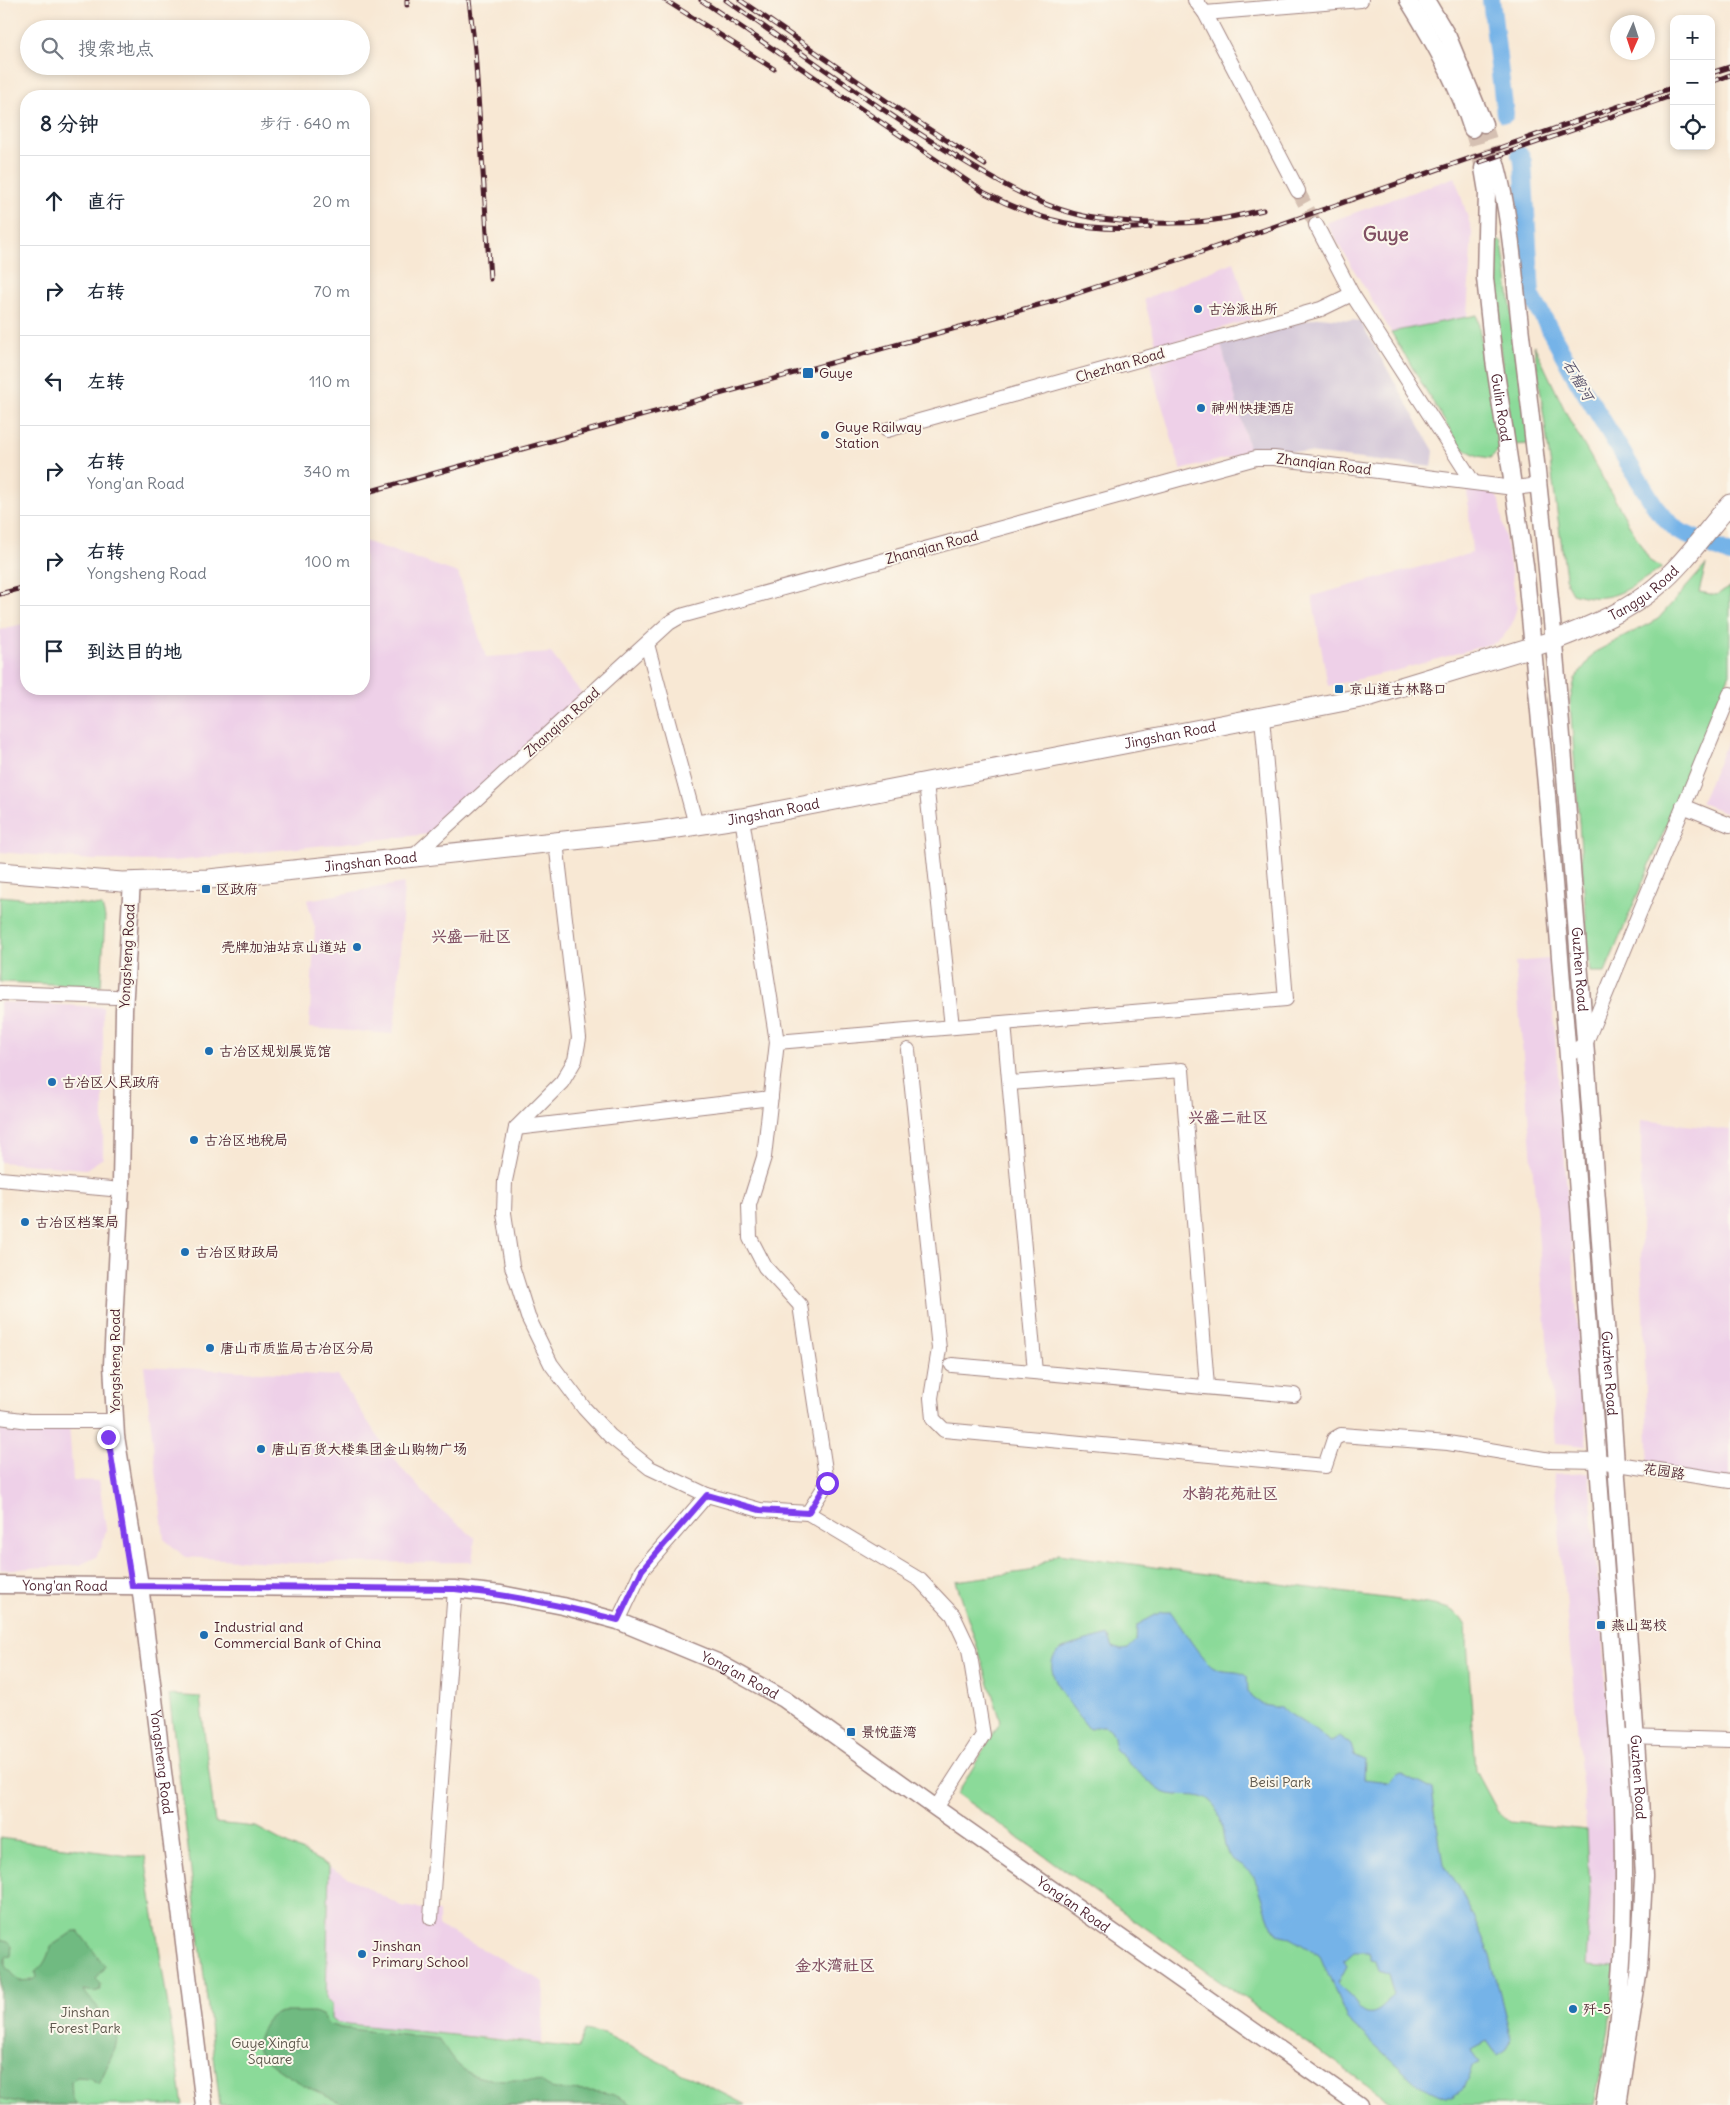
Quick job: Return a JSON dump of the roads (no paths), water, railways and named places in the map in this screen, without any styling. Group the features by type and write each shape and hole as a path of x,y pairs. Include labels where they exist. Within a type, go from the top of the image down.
{"highway":[{"name":"Tanggu Road","path":"1532,646 1555,640 1583,629 1627,607 1656,587 1684,559 1730,504"},
{"name":"Jingshan Road","path":"0,872 127,881 209,879 658,831 742,818 1370,696 1532,646"}],"main road":[{"path":"1408,0 1429,34 1457,92 1478,127 1448,37 1426,0"},
{"name":"Gulin Road","path":"1532,646 1525,564 1494,360 1484,278 1487,192 1490,165 1501,180 1510,244 1539,485 1555,640"},
{"name":"Guzhen Road","path":"1555,640 1586,1042 1644,1876 1639,1969 1618,2105"},
{"name":"Guzhen Road","path":"1532,646 1547,795 1568,1057 1623,1804 1625,1879 1615,2040 1604,2105"},
{"name":"Yongsheng Road","path":"127,881 115,997 111,1189 104,1351 107,1421 136,1586 196,2105"},
{"name":"Yongsheng Road","path":"127,881 122,1184 112,1365 116,1436 204,2105"},
{"name":"Yong'an Road","path":"0,1585 455,1589 501,1594 564,1606 618,1620 717,1662 784,1699 1359,2105"}],"street":[{"path":"1195,0 1205,13 1298,190"},
{"path":"1205,13 1361,0"},
{"path":"1316,225 1352,294 1473,482"},
{"name":"Chezhan Road","path":"887,430 1321,309 1352,294"},
{"name":"Zhanqian Road","path":"413,857 669,623 680,616 1256,458 1274,458 1514,488 1539,485"},
{"path":"647,644 696,825"},
{"path":"1568,1057 1586,1042 1730,694"},
{"path":"777,1042 1286,999 1262,717"},
{"path":"926,782 952,1027"},
{"path":"1683,806 1730,825"},
{"path":"742,818 777,1042 764,1157 749,1205 750,1238 765,1267 800,1305 827,1483 808,1513"},
{"path":"556,842 579,1038 574,1060 562,1082 516,1128 505,1181 504,1213 512,1266 528,1316 551,1364 584,1408 610,1436 650,1468 707,1495 760,1510 808,1513 920,1580 952,1615 969,1649 983,1734 936,1808"},
{"path":"0,993 115,997"},
{"path":"1004,1023 1035,1372"},
{"name":"花园路","path":"908,1050 939,1349 931,1398 933,1419 944,1430 1325,1466 1334,1439 1341,1435 1448,1443 1550,1460 1598,1461 1730,1481"},
{"path":"1010,1083 1182,1070 1207,1386"},
{"path":"516,1128 771,1098"},
{"path":"0,1179 111,1189"},
{"path":"952,1365 1294,1395"},
{"path":"0,1417 29,1421 107,1421"},
{"path":"618,1620 642,1570 707,1495"},
{"path":"431,1918 455,1589"},
{"path":"1618,1737 1730,1740"}],"water":[{"path":"1161,1612 1171,1612 1197,1651 1209,1664 1218,1670 1247,1676 1248,1691 1253,1698 1263,1705 1281,1708 1331,1741 1340,1736 1351,1745 1354,1755 1365,1760 1364,1779 1389,1782 1396,1775 1402,1774 1432,1790 1443,1865 1459,1886 1490,1955 1511,2038 1506,2049 1497,2055 1487,2041 1472,2049 1480,2064 1472,2067 1463,2089 1452,2097 1445,2097 1417,2084 1347,2019 1320,1956 1291,1938 1277,1935 1252,1875 1232,1859 1227,1852 1218,1812 1211,1802 1201,1797 1169,1794 1158,1789 1114,1749 1114,1738 1111,1730 1105,1726 1089,1729 1067,1700 1054,1676 1052,1665 1054,1656 1068,1647 1108,1635 1113,1647 1121,1650 1128,1649 1136,1641 1137,1625","holes":["1354,1952 1367,1952 1370,1954 1370,1960 1375,1961 1378,1970 1388,1974 1394,1995 1378,2011 1373,2013 1364,2011 1359,2007 1356,2001 1338,1983 1347,1966 1344,1961"]}],"waterway":[{"name":"石榴河","path":"1491,0 1505,114"},
{"name":"石榴河","path":"1520,155 1523,162 1531,295 1575,376 1658,511 1678,531 1730,554"}],"tunnel":[{"path":"1484,124 1496,163"},
{"path":"1472,129 1483,168"},
{"path":"1298,191 1316,225"}],"railway":[{"path":"407,0 407,5"},
{"path":"469,0 475,50 490,279"},
{"path":"665,0 774,69"},
{"path":"701,0 985,193 1025,211 1065,223 1106,228 1150,227"},
{"path":"726,0 909,127 994,179 1036,200 1079,215 1101,219 1141,222 1181,223 1207,221 1263,210"},
{"path":"740,0 904,113 985,165"},
{"path":"1715,72 1730,67"},
{"path":"1715,81 1730,75"},
{"path":"370,491 1060,299 1187,257 1670,88"},
{"path":"1480,162 1670,96"},
{"path":"0,594 20,589"}],"place":[{"name":"古治派出所","path":"1198,309"},
{"name":"Guye","path":"808,373"},
{"name":"神州快捷酒店","path":"1201,408"},
{"name":"Guye Railway Station","path":"825,435"},
{"name":"京山道古林路口","path":"1339,689"},
{"name":"区政府","path":"206,889"},
{"name":"壳牌加油站京山道站","path":"357,947"},
{"name":"古冶区规划展览馆","path":"209,1051"},
{"name":"古冶区人民政府","path":"52,1082"},
{"name":"古冶区地税局","path":"194,1140"},
{"name":"古冶区档案局","path":"25,1222"},
{"name":"古冶区财政局","path":"185,1252"},
{"name":"唐山市质监局古冶区分局","path":"210,1348"},
{"name":"唐山百货大楼集团金山购物广场","path":"261,1449"},
{"name":"燕山驾校","path":"1601,1625"},
{"name":"Industrial and Commercial Bank of China","path":"204,1635"},
{"name":"景悦蓝湾","path":"851,1732"},
{"name":"Jinshan Primary School","path":"362,1954"},
{"name":"歼-5","path":"1573,2009"}],"district":[{"name":"Guye","path":"1386,234"},
{"name":"兴盛一社区","path":"471,936"},
{"name":"兴盛二社区","path":"1228,1117"},
{"name":"水韵花苑社区","path":"1230,1493"},
{"name":"金水湾社区","path":"835,1965"}],"park label":[{"name":"Beisi Park","path":"1280,1782"},
{"name":"Jinshan Forest Park","path":"85,2020"},
{"name":"Guye Xingfu Square","path":"270,2052"}]}
